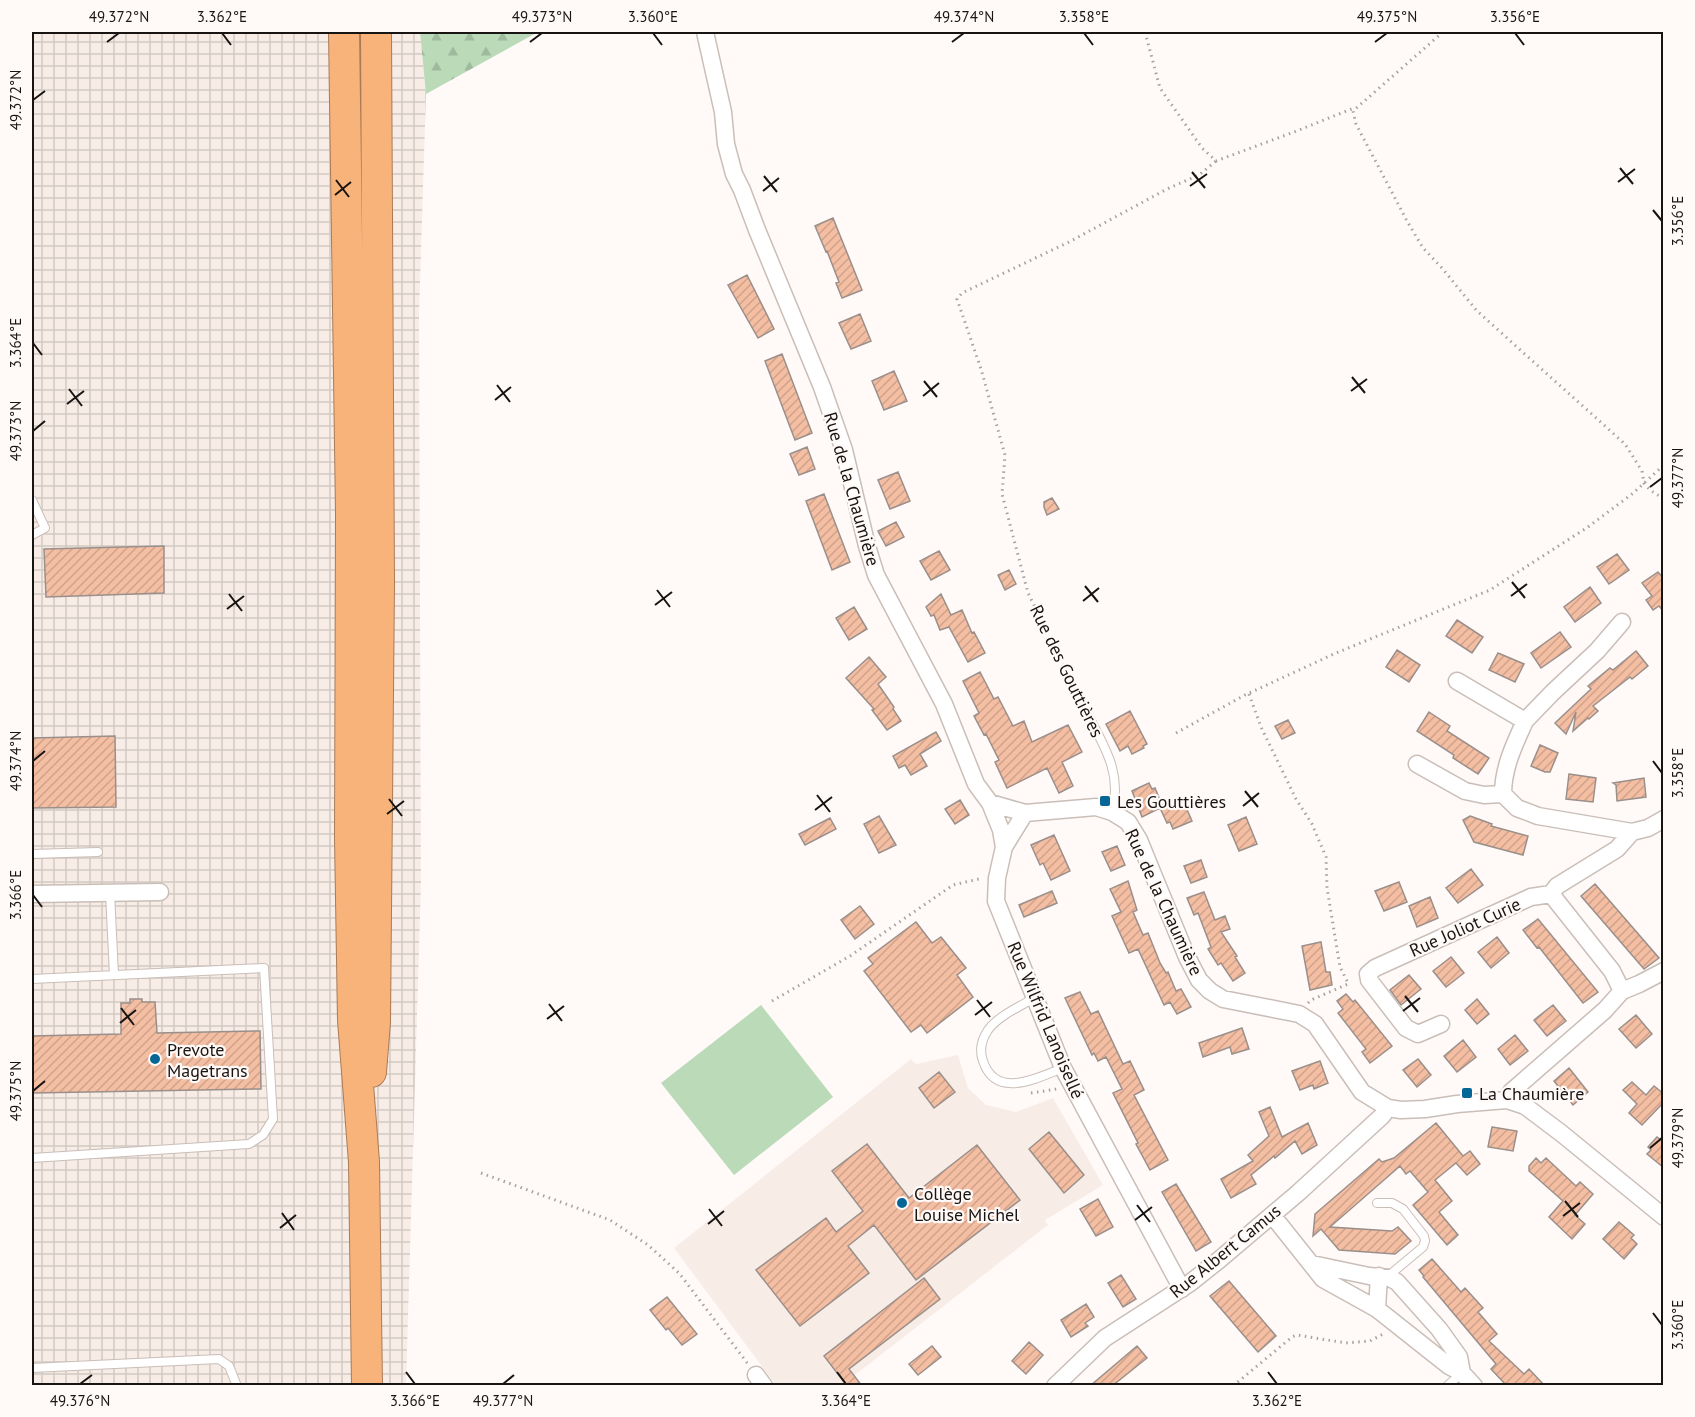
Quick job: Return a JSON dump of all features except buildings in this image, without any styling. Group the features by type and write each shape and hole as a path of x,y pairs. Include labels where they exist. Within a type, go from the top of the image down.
{"highway":[{"path":"344,32 351,514 352,1020 364,1162 366,1386"},
{"path":"364,1162 375,1022 379,583 376,32"}],"street":[{"name":"Rue de la Chaumière","path":"705,32 723,112 726,144 734,174 822,387 844,450 876,575 944,704 976,784 990,803 1025,813 1096,807 1112,812 1128,822 1139,840 1186,957 1199,980 1210,991 1222,999 1299,1014 1315,1024 1362,1092 1388,1108 1425,1109 1507,1100 1525,1107 1562,1133 1664,1217"},
{"path":"1622,622 1597,651 1525,721 1503,777 1503,794 1517,808 1538,816 1632,832 1648,828 1664,819"},
{"path":"1457,681 1525,721"},
{"path":"1417,764 1465,790 1484,795 1503,794"},
{"name":"Rue Wilfrid Lanoisellé","path":"990,803 1001,831 1004,847 996,901 1034,998 1063,1068 1182,1289"},
{"path":"1004,847 1025,813"},
{"path":"1622,991 1612,971 1551,894 1557,886 1617,849 1632,832"},
{"path":"32,894 160,892"},
{"name":"Rue Joliot Curie","path":"1441,1024 1418,1034 1406,1028 1369,981 1368,974 1375,968 1531,897 1551,894"},
{"path":"1507,1100 1511,1092 1605,1010 1622,991 1664,971"},
{"name":"Rue Albert Camus","path":"1055,1386 1105,1338 1182,1289 1219,1260 1272,1215 1382,1116 1388,1108"},
{"path":"1272,1215 1323,1279 1377,1309 1462,1373 1474,1386"},
{"path":"1312,1264 1384,1277 1397,1282 1439,1329 1459,1357 1462,1373"},
{"path":"1377,1309 1384,1277"}],"lane":[{"path":"32,500 45,528 32,535"},
{"name":"Rue des Gouttières","path":"1089,717 1110,757 1115,778 1115,800 1112,812"},
{"path":"32,854 98,852"},
{"path":"110,893 114,975"},
{"path":"32,979 264,969 273,1119 263,1135 249,1144 32,1158"},
{"path":"1034,998 1007,1014 990,1028 982,1041 981,1055 985,1066 996,1079 1011,1084 1026,1083 1063,1068"},
{"path":"1377,1203 1392,1203 1403,1209 1424,1236 1425,1241 1423,1247 1384,1277"},
{"path":"32,1368 219,1359 229,1366 237,1386"},
{"path":"1447,1386 1462,1373"}],"path":[{"path":"1145,32 1160,88 1202,148 1216,161 1358,107"},
{"path":"1443,32 1353,111 1356,124 1423,248 1477,311 1625,444 1642,471 1644,483 1664,499"},
{"name":"Rue des Gouttières","path":"1089,717 1028,593 1002,494 1005,456 981,369 957,299 962,293 1070,242 1167,189 1199,175 1216,161"},
{"path":"1176,733 1249,694 1358,644 1490,590 1588,527 1664,465"},
{"path":"1249,694 1261,727 1296,799 1312,824 1326,858 1327,888 1338,957 1348,983 1311,1000 1299,1014"},
{"path":"772,1001 850,956 953,885 974,881 999,872"},
{"path":"481,1173 610,1220 648,1245 679,1272 760,1380"},
{"path":"1233,1386 1297,1335 1346,1343 1370,1341 1384,1333 1394,1322"}],"shaded area":[{"path":"32,32 420,32 426,94 419,315 421,883 406,1385 32,1385"},
{"name":"Collège Louise Michel","path":"958,1055 968,1088 986,1105 1016,1112 1053,1098 1103,1185 1045,1220 1048,1225 842,1385 776,1385 674,1248 911,1059 916,1064"}],"green space":[{"path":"420,32 538,32 426,94"},
{"path":"761,1005 833,1097 734,1175 661,1083"}],"place":[{"name":"Les Gouttières","path":"1105,801"},
{"name":"Prevote Magetrans","path":"155,1059"},
{"name":"La Chaumière","path":"1467,1093"},
{"name":"Collège Louise Michel","path":"902,1203"}]}
